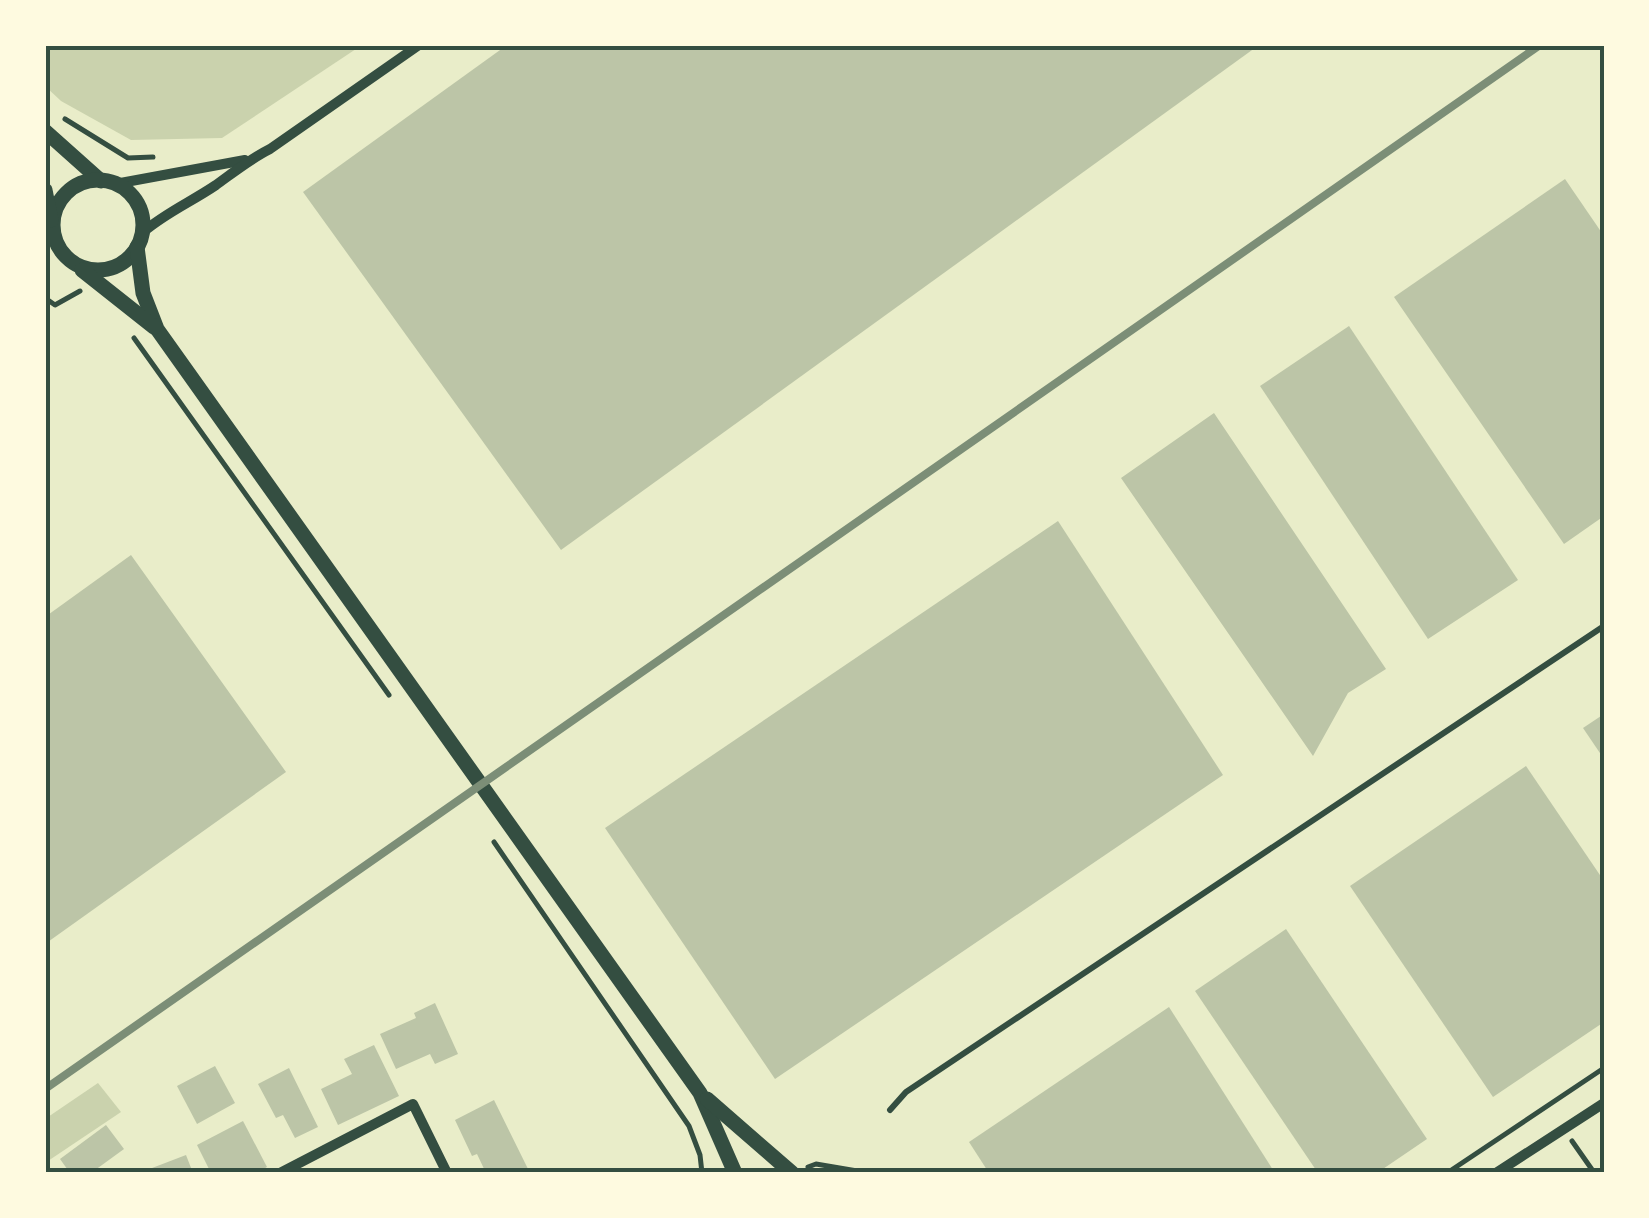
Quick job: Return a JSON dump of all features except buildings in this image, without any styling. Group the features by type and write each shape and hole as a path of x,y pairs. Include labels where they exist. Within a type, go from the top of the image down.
{"street":[{"path":"70,260 99,270 127,260 140,240 250,159 419,45"},
{"path":"45,131 108,182 128,192 138,204 142,218 143,293 157,330 700,1093 735,1173"},
{"path":"54,232 54,219 65,195 87,182 250,159"},
{"path":"45,190 60,250 157,330"},
{"path":"700,1093 790,1172"},
{"path":"1496,1173 1604,1103"},
{"path":"280,1173 413,1104 447,1173"}],"lane":[{"path":"890,1110 922,1080 1604,626"}],"path":[{"path":"58,114 128,158 168,155"},
{"path":"45,298 55,305 71,294 94,291"},
{"path":"132,335 392,698"},
{"path":"492,838 688,1126 700,1155 702,1173"},
{"path":"1448,1173 1604,1068"},
{"path":"790,1172 816,1164 869,1173"}],"green space":[{"path":"45,45 362,45 222,138 131,140 61,101 45,86"},
{"path":"98,1083 121,1112 45,1163 45,1119"}],"railway":[{"path":"45,1089 1540,45"}]}
